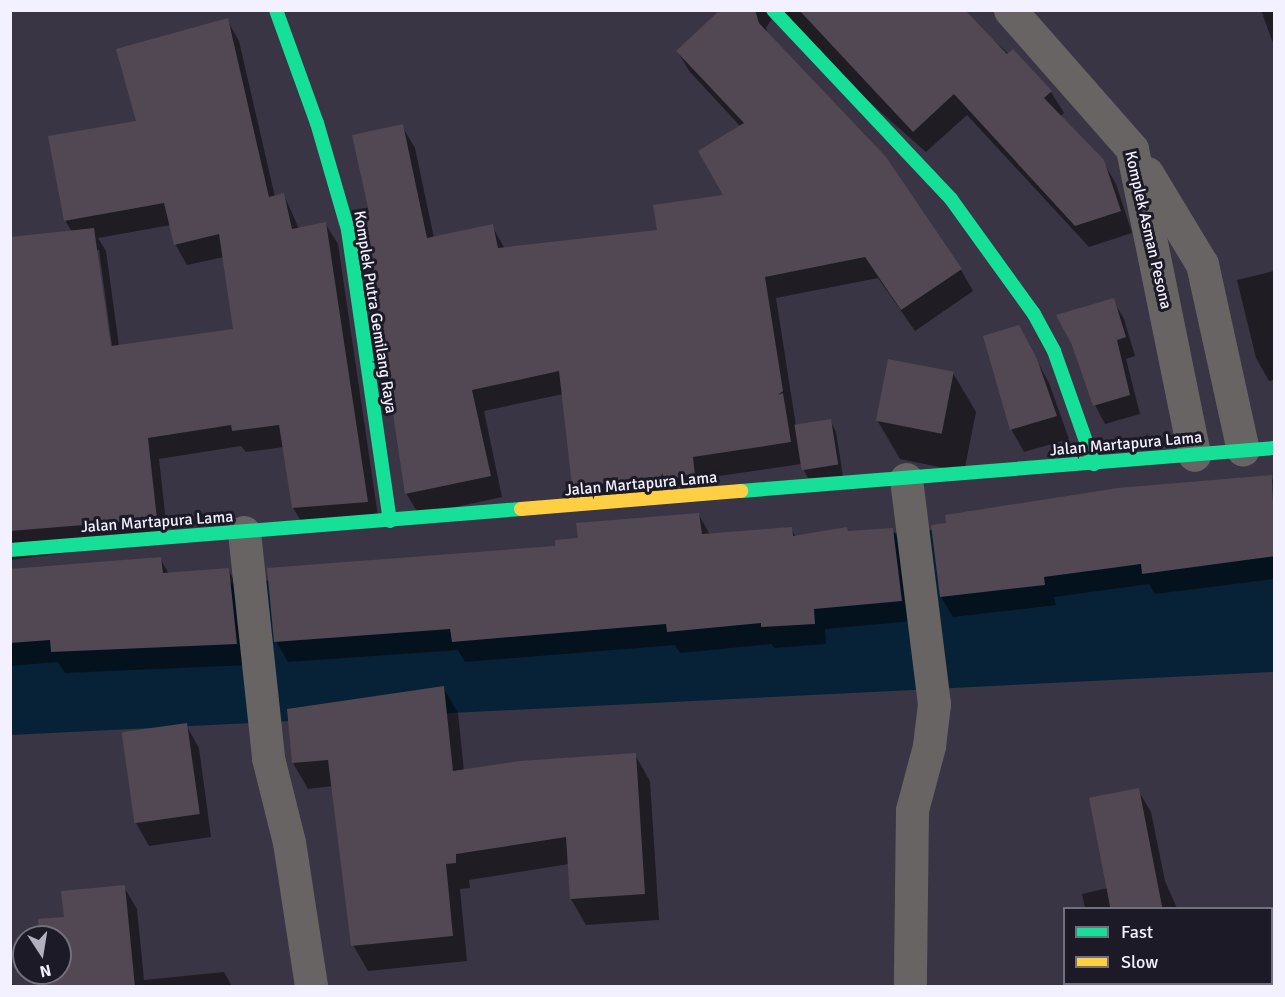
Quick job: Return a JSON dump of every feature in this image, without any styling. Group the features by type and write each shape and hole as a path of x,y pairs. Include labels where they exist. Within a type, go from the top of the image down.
{"main road":[{"name":"Komplek Putra Gemilang Raya","path":"276,10 317,123 348,230 390,521"},
{"path":"773,10 951,199 1034,314 1054,351 1094,464"},
{"name":"Jalan Martapura Lama","path":"10,550 390,521 908,493 1094,464 1259,449"}],"street":[{"name":"Komplek Asman Pesona","path":"1010,10 1132,148 1194,455"},
{"path":"1132,148 1202,264 1259,449"},
{"path":"908,493 934,704 929,746 912,810 910,987"},
{"path":"244,532 250,568 268,758 289,842 311,987"}],"water":[{"path":"1274,504 1274,672 11,735 11,600"}],"building":[{"path":"720,10 755,10 759,23 886,157 962,269 901,310 865,257 765,277 783,391 778,395 783,393 791,442 693,457 695,476 572,486 559,371 472,390 491,476 405,494 363,214 369,212 352,135 403,124 427,238 493,224 498,248 657,230 653,205 723,195 698,151 744,123 676,51"},
{"path":"799,10 965,10 1007,54 1013,49 1052,91 1044,98 1104,160 1121,211 1075,226 954,94 913,132"},
{"path":"228,18 269,197 284,193 292,229 326,222 368,502 292,508 279,425 232,431 231,425 148,438 157,519 10,531 10,237 94,228 111,346 233,329 219,234 174,245 164,203 64,221 48,136 136,121 116,49"},
{"path":"1114,298 1126,337 1117,340 1130,395 1093,406 1072,345 1056,315"},
{"path":"1019,325 1037,359 1057,416 1010,430 983,336"},
{"path":"888,359 954,372 942,434 876,421"},
{"path":"831,419 838,464 802,470 794,425"},
{"path":"1272,475 1275,556 1142,574 1141,564 1044,577 1045,585 940,597 931,525 946,523 945,515 1118,488"},
{"path":"699,513 702,534 792,527 793,536 847,527 848,531 893,528 902,601 814,609 815,624 761,627 761,623 667,632 666,624 452,642 450,629 274,642 267,568 555,546 555,540 578,538 576,523"},
{"path":"161,557 163,573 229,568 237,644 51,652 50,640 10,643 10,569"},
{"path":"444,686 453,771 520,761 636,753 645,894 570,899 566,837 456,854 456,863 446,864 453,936 351,946 328,760 292,763 287,709"},
{"path":"187,723 200,814 134,823 122,732"},
{"path":"1139,788 1162,907 1110,907 1089,798"},
{"path":"125,885 135,987 43,987 43,985 72,985 72,925 38,925 38,919 64,917 61,891"}],"traffic: fast":[{"path":"276,10 317,123 348,230 390,521"},
{"path":"773,10 951,199 1034,314 1054,351 1094,464"},
{"path":"741,491 1274,448"},
{"path":"10,550 521,509"}],"traffic: slow":[{"path":"521,509 741,491"}]}
